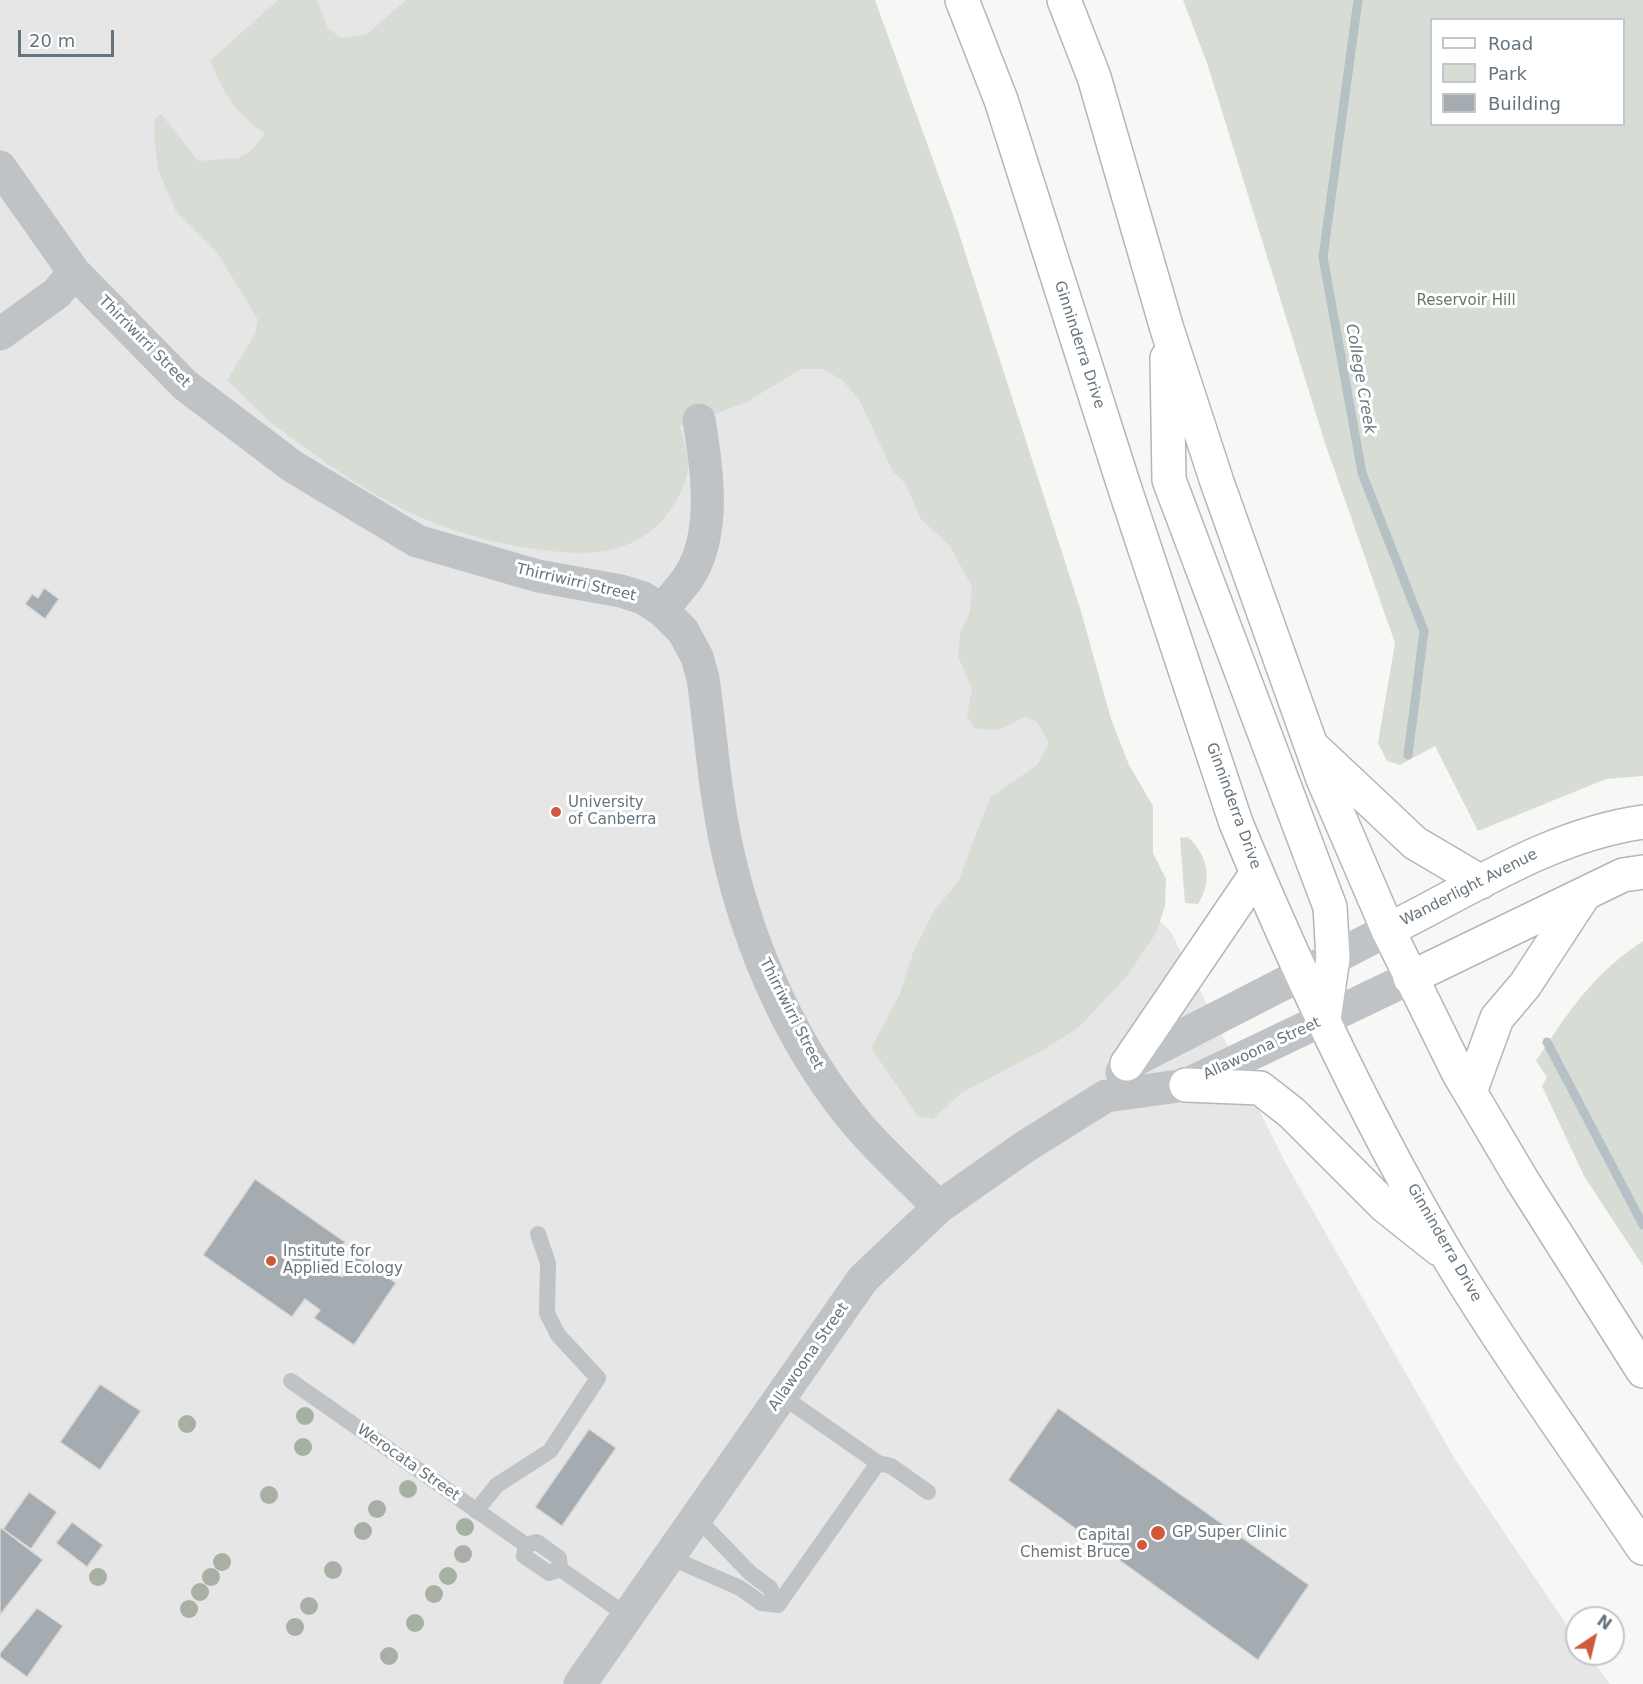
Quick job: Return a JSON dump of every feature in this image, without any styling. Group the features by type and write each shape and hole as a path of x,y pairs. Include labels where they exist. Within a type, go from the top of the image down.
{"main road":[{"name":"Ginninderra Drive","path":"962,0 1001,100 1124,486 1236,822 1257,873 1346,1068 1449,1258 1643,1548"},
{"path":"1064,0 1094,77 1167,329 1217,482 1310,744 1388,930 1410,978 1470,1092 1522,1180 1643,1371"},
{"path":"1167,329 1169,480 1330,907 1333,958 1324,1019"},
{"path":"1310,744 1415,843 1481,882"},
{"name":"Wanderlight Avenue","path":"1388,930 1556,843 1617,826 1643,822"},
{"path":"1410,978 1623,875 1643,872"},
{"path":"1127,1064 1257,873"},
{"path":"1470,1092 1497,1018 1525,985 1584,895"},
{"path":"1186,1085 1260,1088 1292,1113 1385,1206 1449,1258"}],"street":[{"name":"Thirriwirri Street","path":"0,167 74,272 185,385 292,466 417,541 538,576 621,591 643,598 662,610 683,631 697,657 703,678 728,852 746,921 775,989 813,1064 859,1126 939,1207"},
{"path":"0,334 57,293 74,272"},
{"path":"662,610 689,577 697,559 708,514 708,475 699,420"},
{"name":"Wanderlight Avenue","path":"1303,973 1388,930"},
{"name":"Allawoona Street","path":"1106,1096 1127,1064 1303,973"},
{"name":"Allawoona Street","path":"580,1684 863,1279 939,1207 1026,1146 1106,1096 1186,1085 1410,978"}],"lane":[{"path":"476,1511 496,1485 550,1451 598,1378 558,1335 547,1313 548,1263 538,1234"},
{"name":"Werocata Street","path":"291,1381 526,1545 537,1542 550,1551 560,1558 560,1569 628,1616"},
{"path":"782,1396 878,1463 891,1466 928,1492"},
{"path":"778,1605 878,1463"},
{"path":"697,1518 750,1573 770,1588 778,1605"},
{"path":"669,1557 740,1588 761,1603 778,1605"}],"shaded area":[{"name":"University of Canberra","path":"0,0 854,0 1123,885 1171,932 1286,1164 1456,1461 1565,1622 1565,1666 1596,1666 1610,1684 0,1684"}],"green space":[{"path":"278,0 317,0 328,28 341,38 366,35 406,0 875,0 953,215 1080,608 1111,719 1129,765 1153,806 1153,853 1166,879 1165,906 1156,933 1127,976 1079,1027 1045,1049 961,1093 933,1119 918,1116 871,1048 900,994 913,953 934,911 958,882 990,798 1037,765 1049,743 1037,722 1025,717 998,730 974,728 967,715 972,689 958,656 960,633 970,612 972,587 950,546 921,519 905,483 893,472 859,399 842,380 823,369 801,369 745,403 680,426 686,451 687,474 681,492 659,524 641,538 614,549 571,553 509,545 478,537 449,528 393,504 366,489 287,435 227,380 255,334 258,320 217,252 175,210 158,169 154,135 155,119 161,114 198,161 239,158 252,150 265,133 246,118 231,101 211,60"},
{"name":"Reservoir Hill","path":"1183,0 1643,0 1643,776 1606,779 1478,831 1435,746 1400,765 1387,761 1378,743 1395,643 1325,443 1207,63"},
{"path":"1188,837 1200,852 1206,869 1206,886 1198,904 1185,903 1180,838"},
{"path":"1643,941 1643,1266 1584,1176 1542,1086 1547,1077 1536,1061 1583,995 1610,967"}],"building":[{"path":"44,588 59,599 45,619 25,604 32,594 38,598"},
{"name":"Institute for Applied Ecology","path":"255,1179 345,1242 327,1266 342,1277 357,1256 396,1283 354,1345 314,1318 320,1310 305,1299 292,1317 203,1255"},
{"path":"100,1384 141,1411 100,1470 60,1442"},
{"name":"GP Super Clinic","path":"1058,1408 1309,1585 1258,1660 1008,1480"},
{"path":"589,1429 616,1448 562,1526 535,1507"},
{"path":"29,1492 57,1512 31,1549 3,1529"},
{"path":"72,1522 103,1545 87,1567 56,1543"},
{"path":"1,1528 43,1560 0,1615 0,1530"},
{"path":"37,1608 63,1626 27,1677 0,1657 0,1653"}],"waterway":[{"name":"College Creek","path":"1358,0 1323,257 1362,473 1424,631 1408,755"},
{"path":"1547,1042 1643,1225"}],"place":[{"name":"University of Canberra","path":"556,812"},
{"name":"Institute for Applied Ecology","path":"271,1261"},
{"name":"GP Super Clinic","path":"1158,1533"},
{"name":"Capital Chemist Bruce","path":"1142,1545"}]}
